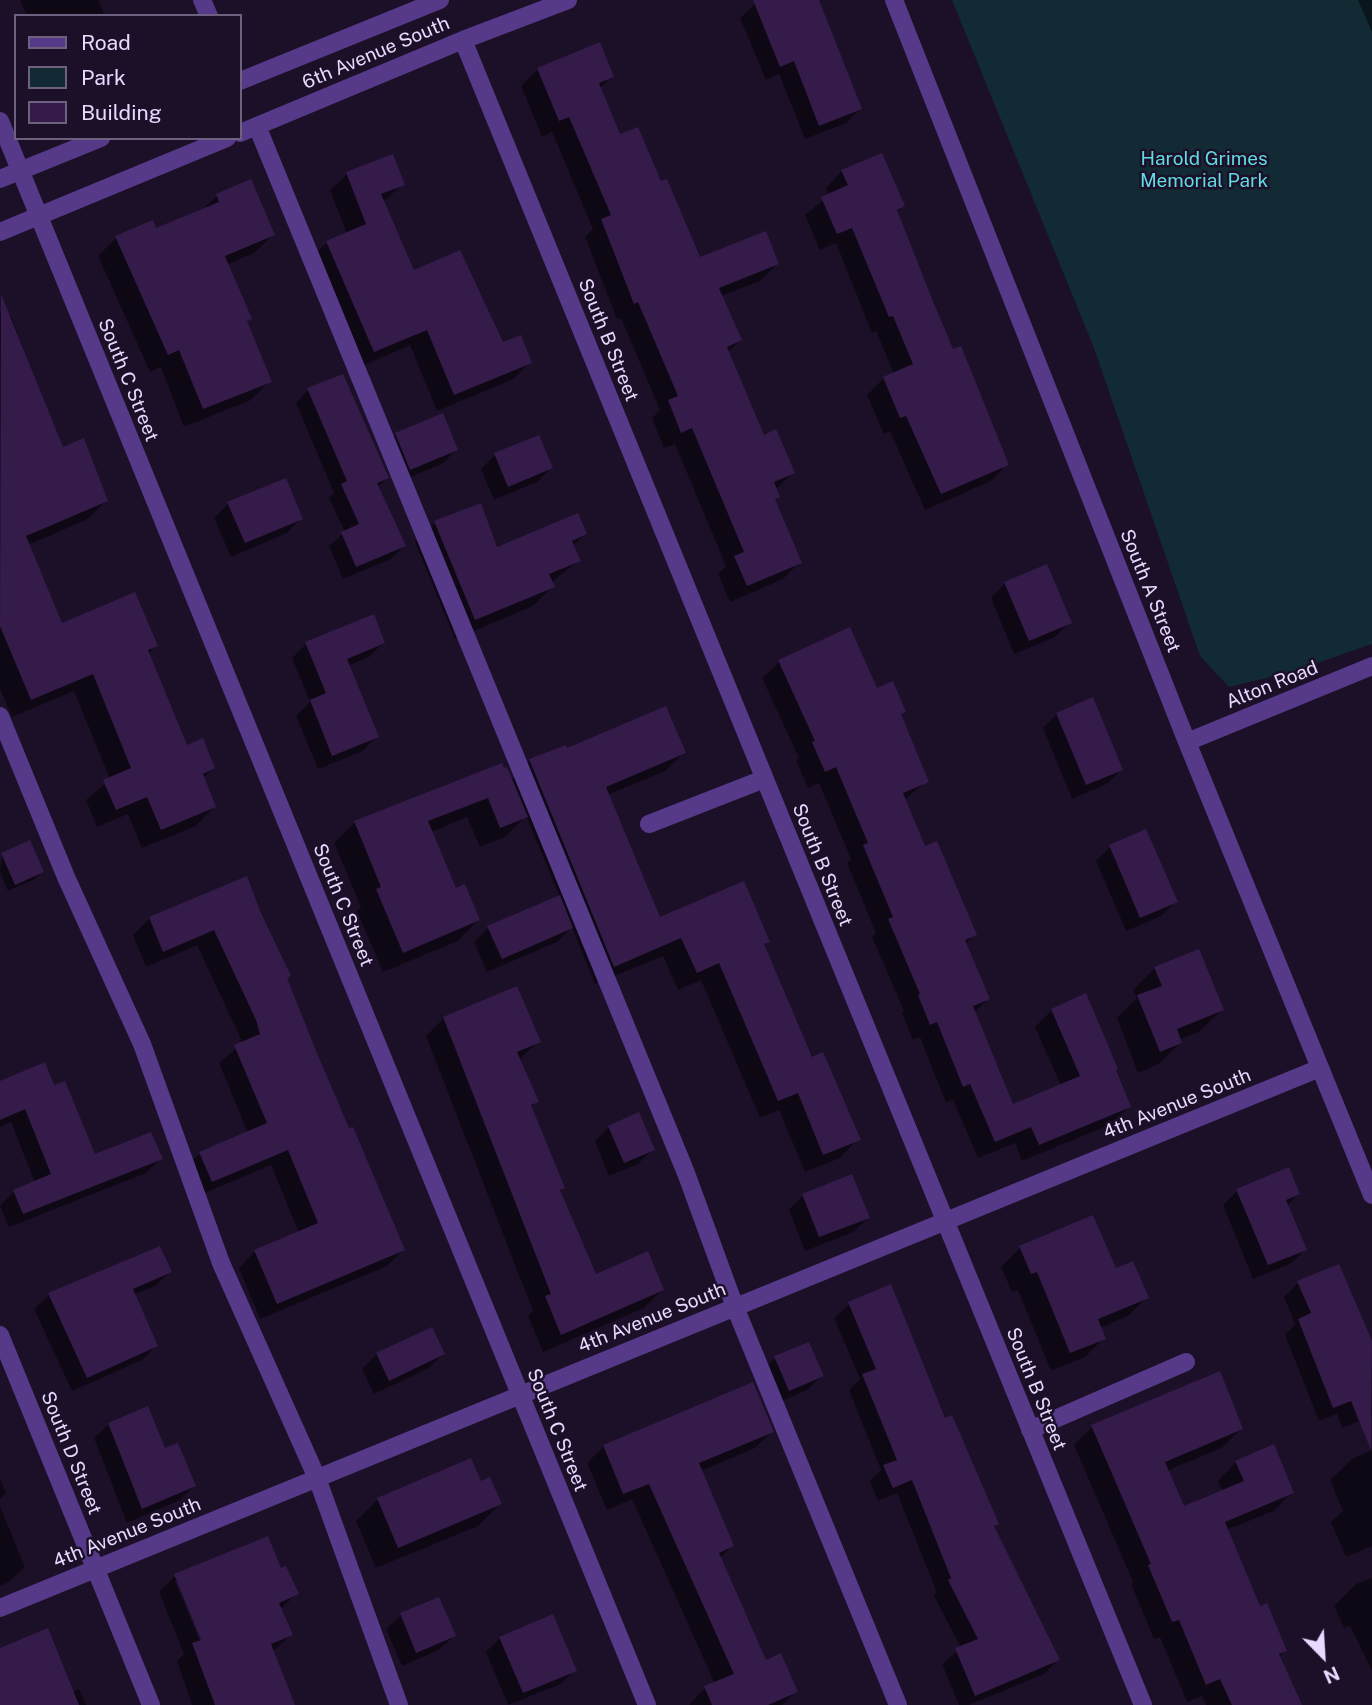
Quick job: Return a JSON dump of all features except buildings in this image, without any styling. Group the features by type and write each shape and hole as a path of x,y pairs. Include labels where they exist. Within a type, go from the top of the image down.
{"street":[{"name":"6th Avenue South","path":"242,80 440,0"},
{"name":"6th Avenue South","path":"242,132 463,40 568,0"},
{"name":"South A Street","path":"894,0 1187,742 1372,1195"},
{"name":"South B Street","path":"463,40 1143,1705"},
{"name":"South C Street","path":"0,121 647,1705"},
{"path":"257,126 686,1173 735,1307 898,1705"},
{"path":"0,179 96,140"},
{"path":"0,232 222,140"},
{"name":"Alton Road","path":"1187,742 1372,666"},
{"path":"0,716 66,877 142,1044 221,1263 317,1478 399,1705"},
{"path":"649,824 764,779"},
{"name":"4th Avenue South","path":"0,1608 1320,1068"},
{"name":"South D Street","path":"0,1335 151,1705"},
{"path":"1030,1430 1186,1363"}],"green space":[{"name":"Harold Grimes Memorial Park","path":"952,0 1372,0 1372,644 1291,672 1229,687 1200,656 1094,348"}]}
